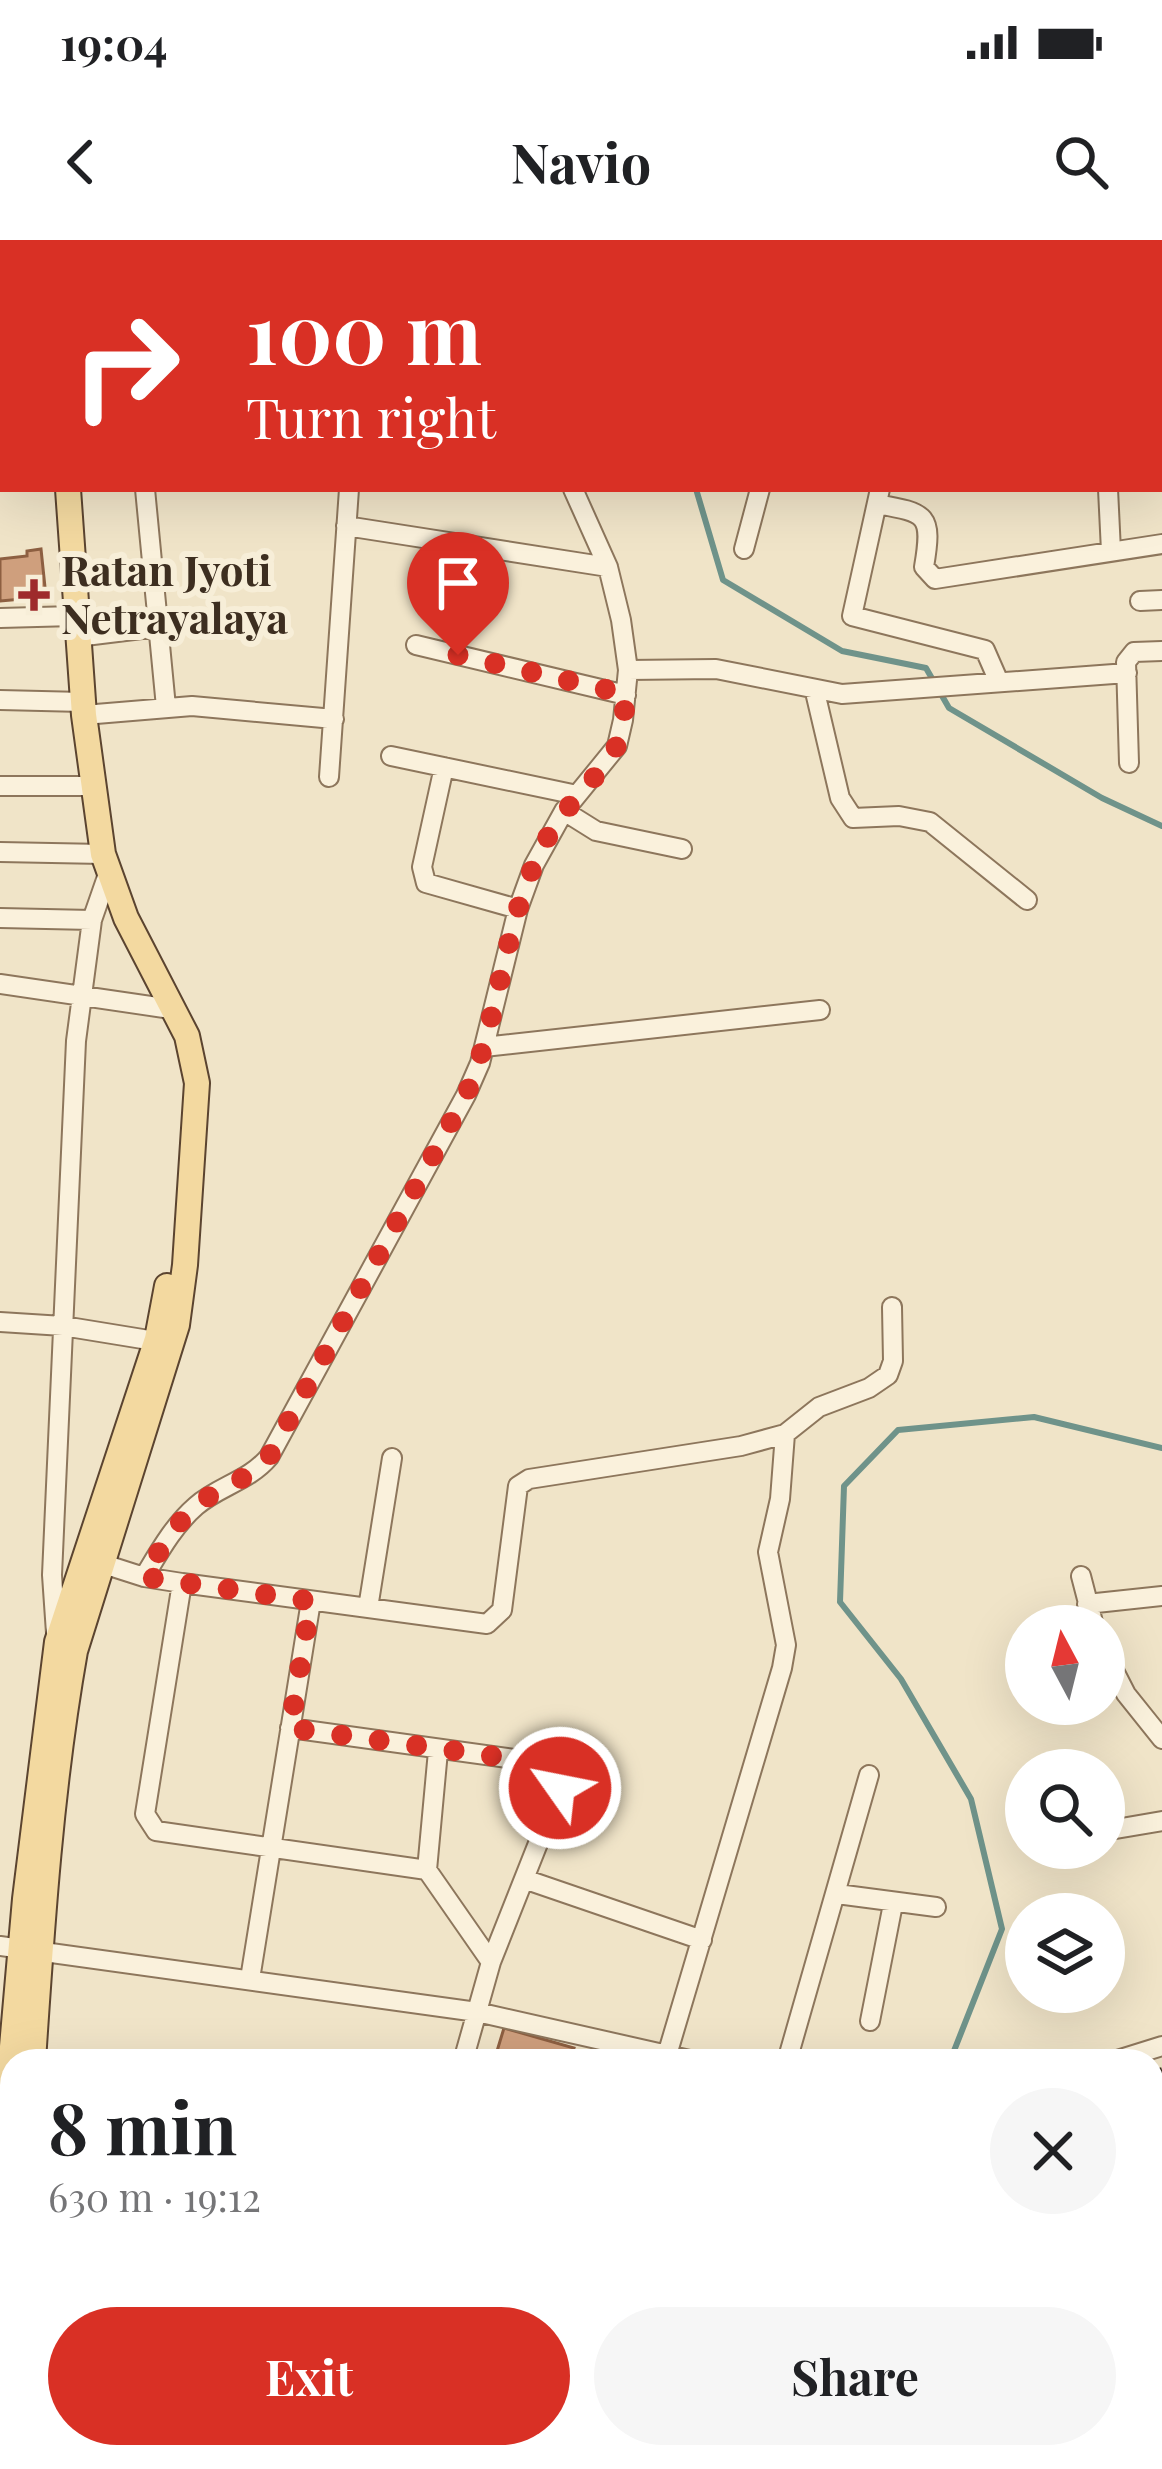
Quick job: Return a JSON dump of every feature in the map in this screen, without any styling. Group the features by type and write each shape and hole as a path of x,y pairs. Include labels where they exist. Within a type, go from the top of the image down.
{"main road":[{"path":"9,2049 66,1647 185,1265 197,1083 187,1036 106,864 83,708 68,492"},
{"path":"20,1948 32,2049"}],"street":[{"path":"145,492 166,707"},
{"path":"328,778 349,492"},
{"path":"144,1577 196,1505 259,1470 269,1457 466,1095 484,1047 518,909 534,865 564,812 617,746 628,670 622,620 608,567 574,492"},
{"path":"745,549 759,492"},
{"path":"1108,492 1111,551"},
{"path":"999,682 985,650 852,616 878,496 924,517 929,535 924,567 935,580 1162,544"},
{"path":"346,526 608,567"},
{"path":"1140,601 1162,600"},
{"path":"0,618 76,627 158,627"},
{"path":"416,645 626,694"},
{"path":"1129,763 1126,662 1134,652 1162,651"},
{"path":"628,670 730,671 842,694 1126,673"},
{"path":"815,692 840,797 853,818 899,815 930,822 1027,900"},
{"path":"0,700 83,708 234,708 334,718"},
{"path":"391,756 578,795"},
{"path":"444,766 422,867 426,883 518,909"},
{"path":"0,786 94,786"},
{"path":"564,812 596,831 682,849"},
{"path":"0,852 106,864 92,920 76,1041 52,1575 66,1647"},
{"path":"0,918 92,920"},
{"path":"0,984 171,1009"},
{"path":"484,1047 820,1010"},
{"path":"93,1561 144,1577 487,1624 502,1610 518,1486 529,1479 741,1446 785,1434 819,1407 888,1376 892,1307"},
{"path":"0,1322 63,1326 164,1342"},
{"path":"669,2049 782,1668 786,1645 768,1552 780,1499 785,1434"},
{"path":"368,1608 392,1458"},
{"path":"1081,1576 1087,1604 1162,1595"},
{"path":"182,1583 145,1814 148,1824 156,1831 428,1870"},
{"path":"250,1979 311,1601"},
{"path":"1125,1692 1162,1739"},
{"path":"290,1728 536,1762 550,1766 558,1775 560,1788 491,1962 466,2049"},
{"path":"439,1751 426,1848 428,1870 491,1962"},
{"path":"791,2049 869,1775"},
{"path":"1125,1827 1162,1821"},
{"path":"524,1880 702,1940"},
{"path":"838,1894 936,1907"},
{"path":"870,2021 893,1904"},
{"path":"20,1948 477,2012 640,2049"}],"building":[{"path":"41,549 46,597 0,601 0,559"},
{"path":"504,2028 574,2048 574,2049 498,2049"}],"waterway":[{"path":"697,492 723,580 842,651 926,668 949,708 1102,798 1162,826"},
{"path":"955,2049 1002,1929 971,1799 901,1679 840,1602 844,1486 898,1430 1034,1417 1162,1448"}],"place":[{"name":"Ratan Jyoti Netrayalaya","path":"34,595"}],"route":[{"path":"458,655 626,694 617,746 568,806 534,865 518,909 480,1063 466,1095 269,1457 259,1470 196,1505 144,1577 311,1601 290,1728 536,1762 550,1766 560,1788"}]}
